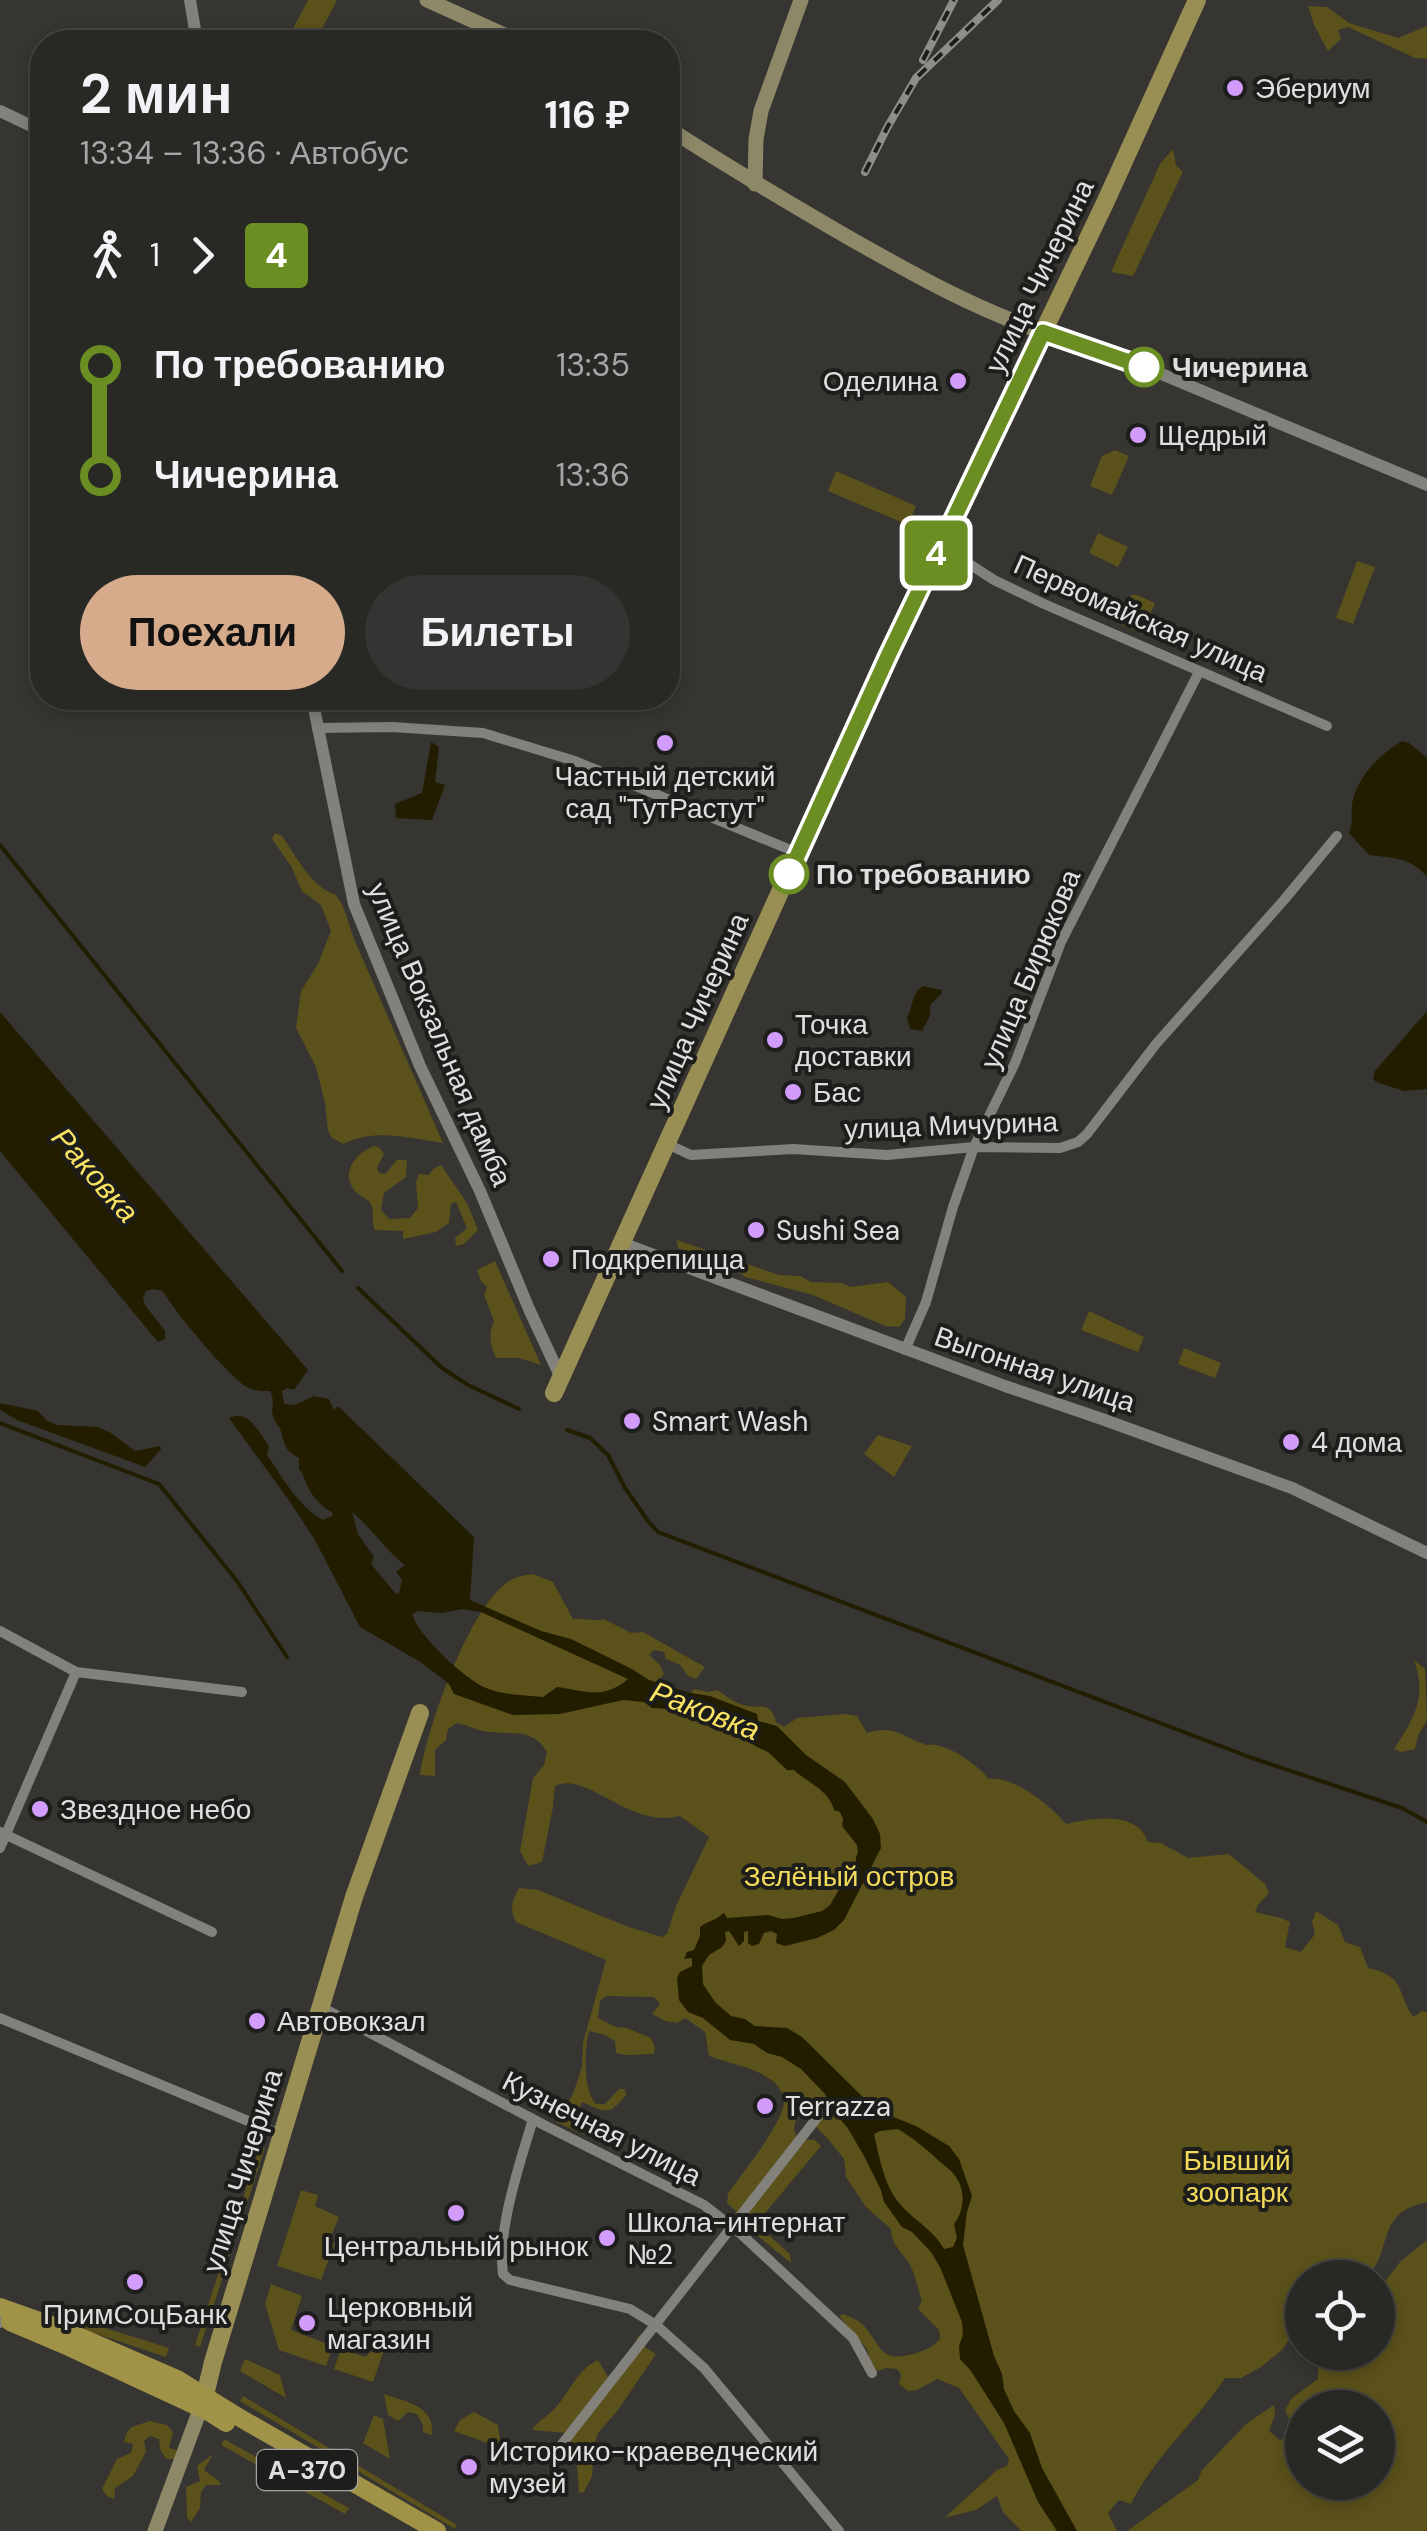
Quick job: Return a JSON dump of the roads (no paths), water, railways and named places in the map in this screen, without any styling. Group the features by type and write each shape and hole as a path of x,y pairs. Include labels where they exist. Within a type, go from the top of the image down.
{"highway":[{"name":"А-370","path":"1,2315 235,2415 437,2531"},
{"name":"А-370","path":"203,2402 414,2531"}],"main road":[{"path":"427,0 493,30"},
{"path":"755,184 761,111 802,0"},
{"name":"улица Чичерина","path":"557,1386 798,853 1105,203 1196,0"},
{"path":"680,136 755,184 938,287 1043,332"},
{"name":"улица Чичерина","path":"155,2531 203,2402 354,1897 420,1714"}],"street":[{"path":"190,0 196,30"},
{"path":"0,111 30,125"},
{"path":"1043,332 1161,374 1427,485"},
{"name":"Первомайская улица","path":"940,546 994,580 1327,726"},
{"name":"улица Бирюкова","path":"906,1350 926,1302 974,1147 1015,1063 1061,942 1199,672"},
{"name":"улица Вокзальная дамба","path":"314,710 354,904 420,1066 480,1191 557,1386"},
{"path":"317,728 392,727 483,733 575,762 798,853"},
{"name":"улица Мичурина","path":"667,1144 691,1155 794,1148 887,1155 974,1147 1060,1148 1078,1142 1156,1044 1337,836"},
{"name":"Выгонная улица","path":"622,1243 1292,1488 1427,1553"},
{"path":"0,1631 76,1672 242,1692"},
{"path":"0,1848 3,1833 76,1672"},
{"path":"3,1833 212,1932"},
{"name":"Кузнечная улица","path":"321,2007 704,2205 853,2338 872,2374"},
{"path":"0,2018 282,2135"},
{"path":"556,2453 820,2114"},
{"path":"533,2119 504,2238 503,2274 510,2280 630,2309 656,2325 704,2368 839,2531"}],"water":[{"path":"1402,741 1427,758 1427,877 1408,862 1369,855 1349,833 1353,799 1361,781 1379,758"},
{"path":"431,742 439,747 435,782 445,785 432,820 396,818 395,804 422,793"},
{"path":"923,986 942,993 930,1005 930,1016 922,1031 910,1029 907,1018"},
{"path":"1427,1011 1427,1089 1404,1091 1376,1082 1375,1071"},
{"name":"Раковка","path":"0,1012 308,1370 294,1390 282,1391 284,1404 295,1405 314,1396 329,1399 334,1410 338,1406 474,1537 470,1600 541,1631 571,1639 649,1680 710,1696 757,1714 758,1721 777,1726 806,1755 845,1782 873,1819 881,1848 844,1920 817,1938 785,1946 776,1943 777,1934 771,1931 752,1946 748,1943 748,1931 739,1946 729,1931 725,1932 722,1947 709,1955 702,1966 703,1984 731,2016 755,2026 787,2028 802,2037 876,2110 916,2126 949,2146 959,2159 972,2196 963,2245 1004,2389 1030,2433 1042,2468 1077,2531 1057,2531 1038,2502 1004,2423 960,2359 962,2322 940,2267 884,2202 864,2156 825,2094 801,2069 754,2044 730,2040 703,2018 688,2012 679,2000 677,1978 692,1966 692,1958 684,1959 687,1952 694,1950 703,1925 724,1913 727,1918 768,1915 782,1919 822,1911 830,1905 850,1870 856,1867 858,1853 857,1845 842,1826 840,1812 834,1810 817,1787 747,1739 749,1730 745,1728 672,1705 670,1709 652,1708 644,1702 623,1700 560,1714 513,1715 454,1694 449,1684 422,1663 360,1627 315,1540 229,1418 243,1417 253,1423 269,1446 267,1455 299,1499 323,1520 332,1516 308,1487 299,1469 299,1458 286,1447 272,1413 270,1391 253,1389 239,1381 202,1342 163,1291 153,1289 146,1291 143,1298 165,1331 165,1339 158,1342 0,1151","holes":["352,1512 405,1565 396,1572 402,1580 399,1593 371,1564 374,1557 358,1534","462,1609 481,1612 628,1679 602,1692 557,1687 543,1697 486,1688 443,1656 423,1634 412,1614","898,2129 956,2177 963,2197 954,2224 957,2238 953,2247 944,2249 894,2196 874,2134"]},
{"path":"0,1403 38,1411 57,1425 97,1427 135,1451 160,1446 161,1449 145,1467 17,1420 0,1410"}],"waterway":[{"path":"0,845 342,1271"},
{"path":"358,1288 442,1368 519,1409"},
{"path":"0,1423 159,1484 237,1581 287,1657"},
{"path":"567,1430 590,1438 608,1455 625,1488 658,1532 1252,1758 1402,1808 1427,1822"}],"railway":[{"path":"923,60 954,0"},
{"path":"865,172 916,78 998,0"}],"place":[{"name":"Эбериум","path":"1235,88"},
{"name":"Чичерина","path":"1144,367"},
{"name":"Оделина","path":"958,381"},
{"name":"Щедрый","path":"1138,435"},
{"name":"Частный детский сад \"ТутРастут\"","path":"665,743"},
{"name":"По требованию","path":"789,874"},
{"name":"Точка доставки","path":"775,1040"},
{"name":"Бас","path":"793,1092"},
{"name":"Sushi Sea","path":"756,1230"},
{"name":"Подкрепицца","path":"551,1259"},
{"name":"Smart Wash","path":"632,1421"},
{"name":"4 дома","path":"1291,1442"},
{"name":"Звездное небо","path":"40,1809"},
{"name":"Автовокзал","path":"257,2021"},
{"name":"Terrazza","path":"765,2106"},
{"name":"Центральный рынок","path":"456,2213"},
{"name":"Школа-интернат №2","path":"607,2238"},
{"name":"ПримСоцБанк","path":"135,2282"},
{"name":"Церковный магазин","path":"307,2323"},
{"name":"Историко-краеведческий музей","path":"469,2467"}],"park label":[{"name":"Зелёный остров","path":"849,1876"},
{"name":"Бывший зоопарк","path":"1237,2176"}]}
